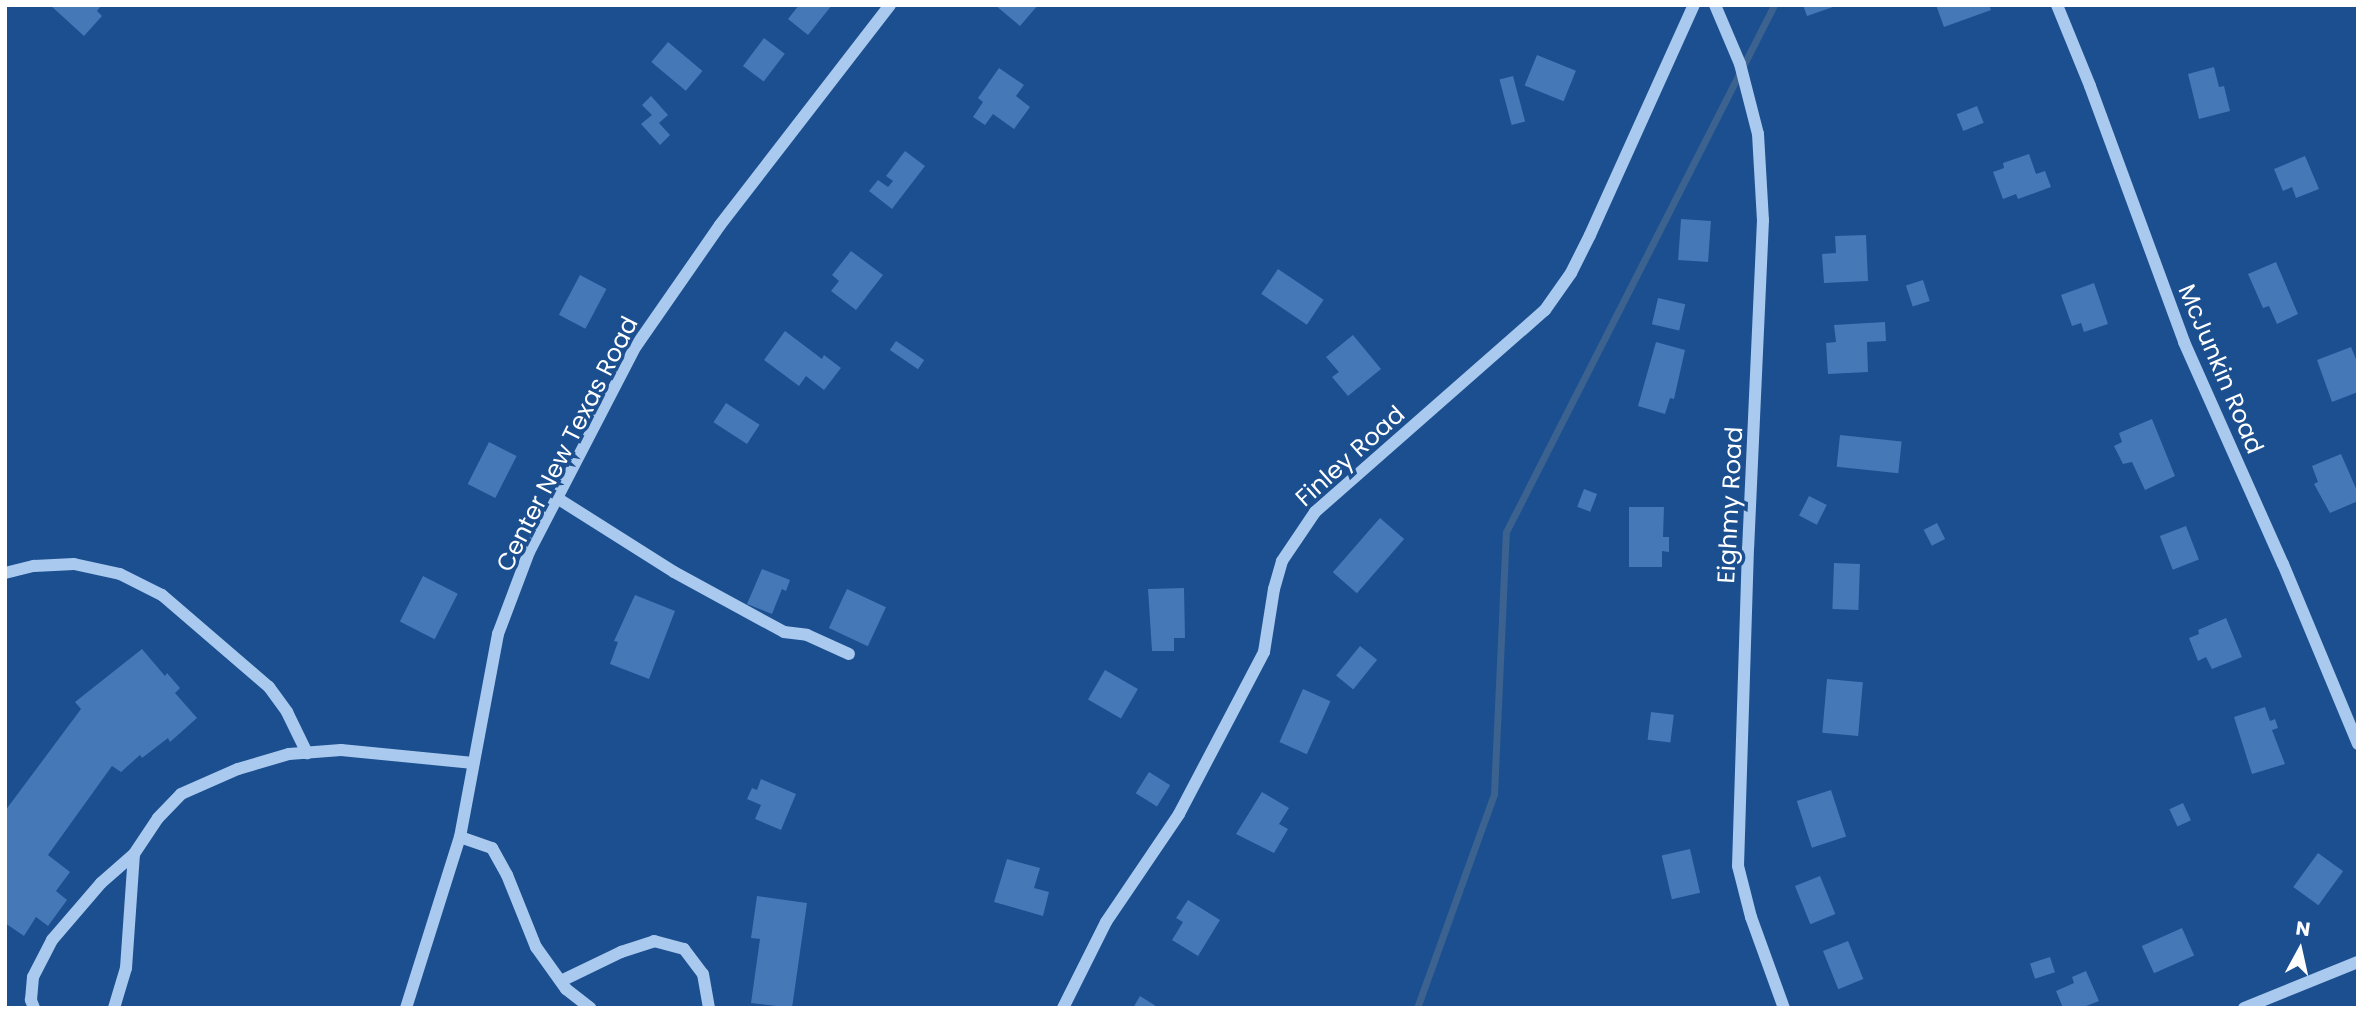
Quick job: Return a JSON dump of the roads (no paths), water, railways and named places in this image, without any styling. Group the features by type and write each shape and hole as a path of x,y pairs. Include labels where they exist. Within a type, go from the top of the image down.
{"street":[{"name":"Finley Road","path":"1063,1008 1106,922 1179,814 1258,665 1264,652 1274,589 1282,561 1315,512 1545,310 1571,272 1590,235 1694,5"},
{"name":"Eighmy Road","path":"1715,5 1740,64 1758,134 1763,220 1748,548 1738,866 1751,917 1784,1008"},
{"name":"McJunkin Road","path":"2057,5 2090,86 2184,342 2283,564 2358,744"},
{"name":"Center New Texas Road","path":"406,1008 460,837 498,634 529,552 644,335 719,225 887,7"},
{"path":"557,498 674,572 784,632 807,635 849,654"},
{"path":"5,573 34,566 74,564 120,574 162,595 269,687 287,712 307,753"},
{"path":"34,1008 31,1000 33,977 52,940 102,883 134,854 158,818 181,794 238,769 289,754 341,750 473,763"},
{"path":"460,837 492,848 508,875 536,947 561,981 590,1008"},
{"path":"114,1008 126,968 134,854"},
{"path":"561,981 621,952 654,941 684,950 703,974 709,1008"},
{"path":"2244,1008 2358,962"}],"waterway":[{"path":"1417,1008 1494,794 1506,532 1774,5"}]}
